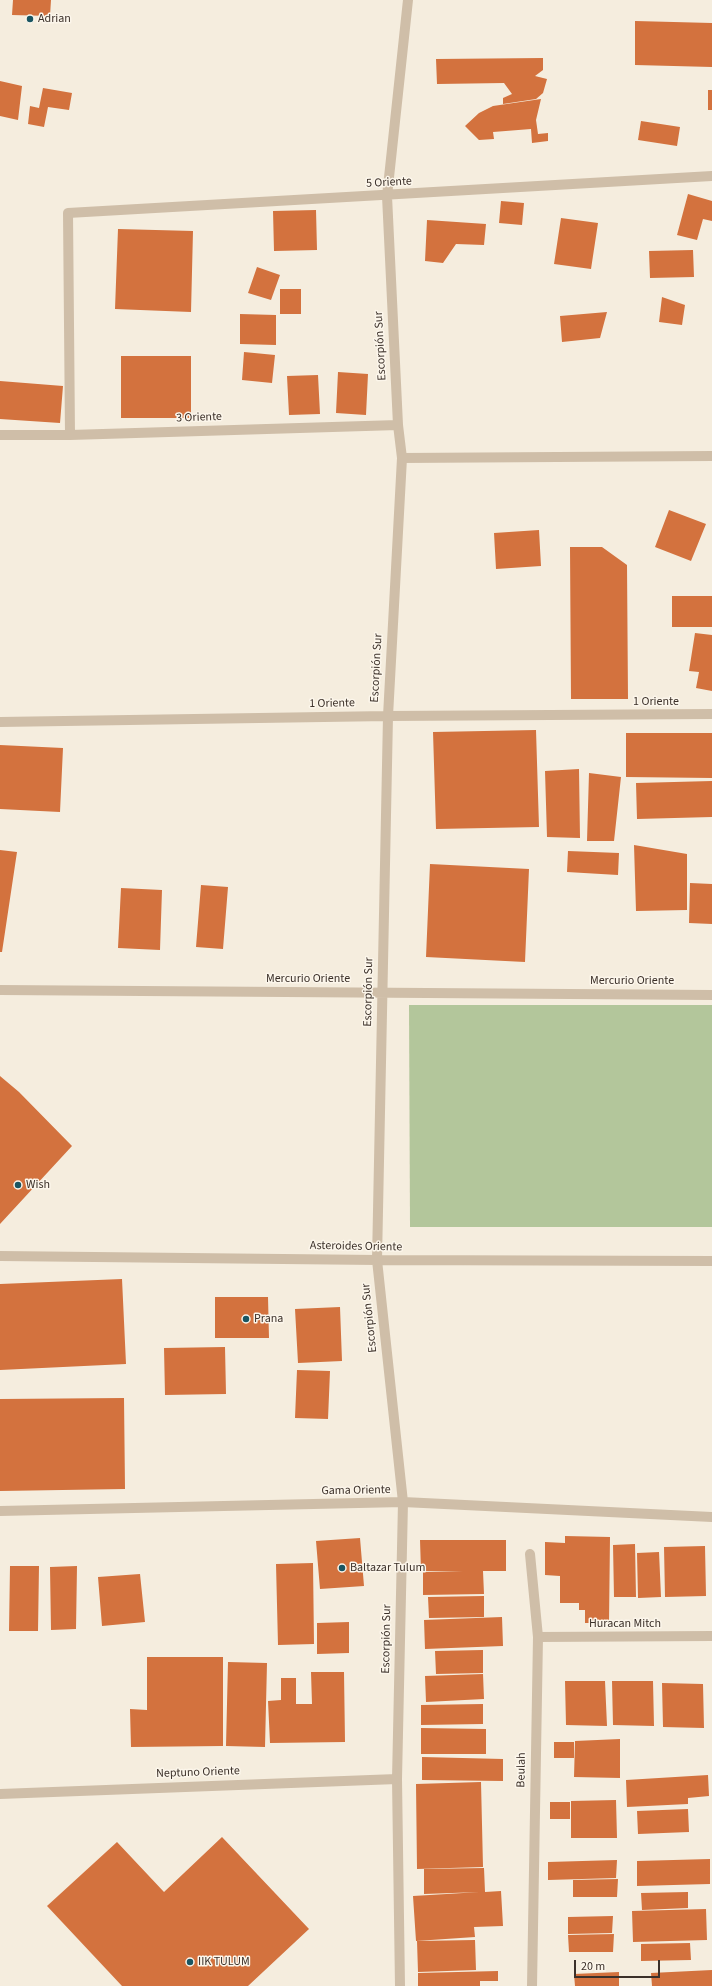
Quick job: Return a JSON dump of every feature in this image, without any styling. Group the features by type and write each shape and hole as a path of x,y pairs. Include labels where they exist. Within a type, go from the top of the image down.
{"street":[{"name":"Escorpión Sur","path":"400,1986 397,1779 403,1502 377,1260 388,716 402,458 398,425 387,196 408,0"},
{"name":"5 Oriente","path":"70,435 68,214 712,176"},
{"name":"3 Oriente","path":"0,435 70,435 398,425"},
{"path":"402,458 712,456"},
{"name":"1 Oriente","path":"0,722 388,716 712,714"},
{"name":"Mercurio Oriente","path":"0,990 712,995"},
{"name":"Asteroides Oriente","path":"0,1256 377,1260 712,1261"},
{"name":"Gama Oriente","path":"0,1511 403,1502 712,1517"},
{"name":"Beulah","path":"530,1554 538,1637 532,1986"},
{"name":"Huracan Mitch","path":"538,1637 712,1636"},
{"name":"Neptuno Oriente","path":"0,1794 397,1779"}],"green space":[{"path":"409,1005 712,1005 712,1227 410,1227"}],"building":[{"path":"13,0 51,0 50,16 12,15"},
{"path":"635,21 712,23 712,67 635,65"},
{"path":"543,58 543,70 535,76 547,79 543,93 536,99 503,104 503,98 512,94 504,83 437,84 436,59"},
{"path":"0,81 22,86 18,120 0,116"},
{"path":"43,88 72,93 69,110 48,107 44,127 28,124 30,106 39,108"},
{"path":"708,90 712,90 712,110 708,110"},
{"path":"541,99 536,120 538,134 548,133 548,141 532,143 531,129 493,132 494,139 479,140 465,126 479,113 493,106"},
{"path":"641,121 680,127 677,146 638,140"},
{"path":"688,194 712,201 712,221 703,219 697,240 677,235"},
{"path":"501,201 524,203 522,225 499,223"},
{"path":"316,210 317,250 274,251 273,211"},
{"path":"561,218 598,223 591,269 554,264"},
{"path":"427,220 486,224 484,245 456,244 443,263 425,261"},
{"path":"118,229 193,231 191,312 115,309"},
{"path":"693,250 694,277 650,278 649,251"},
{"path":"257,267 280,275 271,300 248,293"},
{"path":"280,289 301,289 301,314 280,314"},
{"path":"662,297 685,305 682,325 659,322"},
{"path":"607,312 600,338 562,342 560,316"},
{"path":"240,314 276,315 276,345 240,344"},
{"path":"244,352 275,355 272,383 242,380"},
{"path":"121,356 191,356 191,418 121,418"},
{"path":"338,372 368,374 366,415 336,413"},
{"path":"318,375 320,414 289,415 287,376"},
{"path":"0,381 63,386 60,423 0,419"},
{"path":"669,510 706,524 691,561 655,547"},
{"path":"539,530 541,566 496,569 494,533"},
{"path":"570,547 602,547 627,565 628,699 571,699"},
{"path":"672,596 712,596 712,627 672,627"},
{"path":"695,633 712,635 712,691 696,688 699,672 689,671"},
{"path":"536,730 539,827 436,829 433,732"},
{"path":"626,733 712,733 712,778 626,777"},
{"path":"0,745 63,748 60,812 0,809"},
{"path":"579,769 580,838 547,837 545,771"},
{"path":"589,773 621,777 614,841 587,841"},
{"path":"712,781 712,817 637,819 636,783"},
{"path":"634,845 687,854 687,910 636,911"},
{"path":"0,850 17,852 2,952 0,952"},
{"path":"568,851 619,853 618,875 567,872"},
{"path":"430,864 529,869 525,962 426,957"},
{"path":"690,883 712,884 712,924 689,923"},
{"path":"201,885 228,887 223,949 196,947"},
{"path":"121,888 162,890 160,950 118,948"},
{"name":"Wish","path":"0,1076 19,1092 72,1146 0,1224"},
{"path":"122,1279 126,1364 0,1370 0,1284"},
{"path":"215,1297 268,1297 269,1338 215,1338"},
{"path":"340,1307 342,1361 298,1363 295,1309"},
{"path":"225,1347 226,1394 165,1395 164,1348"},
{"path":"297,1370 330,1371 328,1419 295,1418"},
{"path":"124,1398 125,1489 0,1491 0,1399"},
{"path":"565,1536 610,1537 609,1623 585,1623 585,1610 579,1610 579,1603 560,1603 560,1576 545,1575 545,1542 565,1543"},
{"path":"360,1538 364,1586 320,1589 316,1541"},
{"path":"420,1540 506,1540 506,1571 483,1571 484,1594 423,1595 423,1572 463,1571 421,1571"},
{"path":"635,1544 636,1597 614,1597 613,1545"},
{"path":"705,1546 706,1596 665,1597 664,1547"},
{"path":"659,1552 661,1597 638,1598 637,1553"},
{"path":"313,1563 314,1644 278,1645 276,1564"},
{"path":"10,1566 39,1566 38,1631 9,1631"},
{"path":"77,1566 76,1629 51,1630 50,1567"},
{"path":"140,1574 145,1622 102,1626 98,1577"},
{"path":"484,1596 484,1617 429,1618 428,1597"},
{"path":"502,1617 503,1646 425,1649 424,1620"},
{"path":"349,1622 349,1653 317,1654 317,1623"},
{"path":"483,1650 483,1673 436,1674 435,1651"},
{"path":"147,1657 223,1657 223,1746 131,1747 130,1709 147,1710"},
{"path":"228,1662 267,1663 265,1747 226,1746"},
{"path":"311,1672 344,1672 345,1742 270,1743 268,1701 281,1700 281,1678 296,1678 296,1704 312,1704"},
{"path":"483,1674 484,1699 426,1702 425,1676"},
{"path":"565,1681 605,1681 607,1726 566,1725"},
{"path":"612,1681 653,1681 654,1726 613,1725"},
{"path":"662,1683 703,1684 704,1728 663,1727"},
{"path":"483,1704 483,1724 421,1725 421,1705"},
{"path":"421,1728 486,1729 486,1754 421,1754"},
{"path":"620,1739 620,1778 574,1777 575,1741"},
{"path":"554,1742 574,1742 574,1758 554,1758"},
{"path":"422,1757 503,1759 503,1781 422,1780"},
{"path":"708,1775 709,1796 688,1798 688,1804 627,1807 626,1780"},
{"path":"481,1782 483,1867 417,1869 416,1784"},
{"path":"616,1800 617,1838 571,1838 571,1801"},
{"path":"550,1802 570,1802 570,1819 550,1819"},
{"path":"688,1809 689,1832 638,1834 637,1811"},
{"path":"222,1837 309,1929 248,1986 122,1986 47,1906 117,1842 164,1892"},
{"path":"710,1859 710,1884 637,1886 637,1861"},
{"path":"617,1860 616,1878 548,1880 548,1862"},
{"path":"484,1868 485,1892 501,1891 503,1926 474,1927 475,1937 416,1941 413,1896 480,1892 424,1894 424,1869"},
{"path":"618,1879 617,1897 573,1897 573,1880"},
{"path":"688,1892 688,1908 642,1910 641,1893"},
{"path":"706,1909 707,1940 633,1942 632,1911"},
{"path":"613,1916 612,1933 568,1934 568,1917"},
{"path":"614,1934 613,1952 569,1952 568,1935"},
{"path":"475,1940 476,1970 418,1972 417,1941"},
{"path":"690,1943 691,1960 641,1961 641,1944"},
{"path":"712,1970 712,1986 652,1986 651,1973"},
{"path":"498,1971 498,1981 480,1981 480,1986 418,1986 418,1973"},
{"path":"619,1972 619,1986 575,1986 574,1974"}],"place":[{"name":"Adrian","path":"30,19"},
{"name":"Wish","path":"18,1185"},
{"name":"Prana","path":"246,1319"},
{"name":"Baltazar Tulum","path":"342,1568"},
{"name":"IIK TULUM","path":"190,1962"}]}
